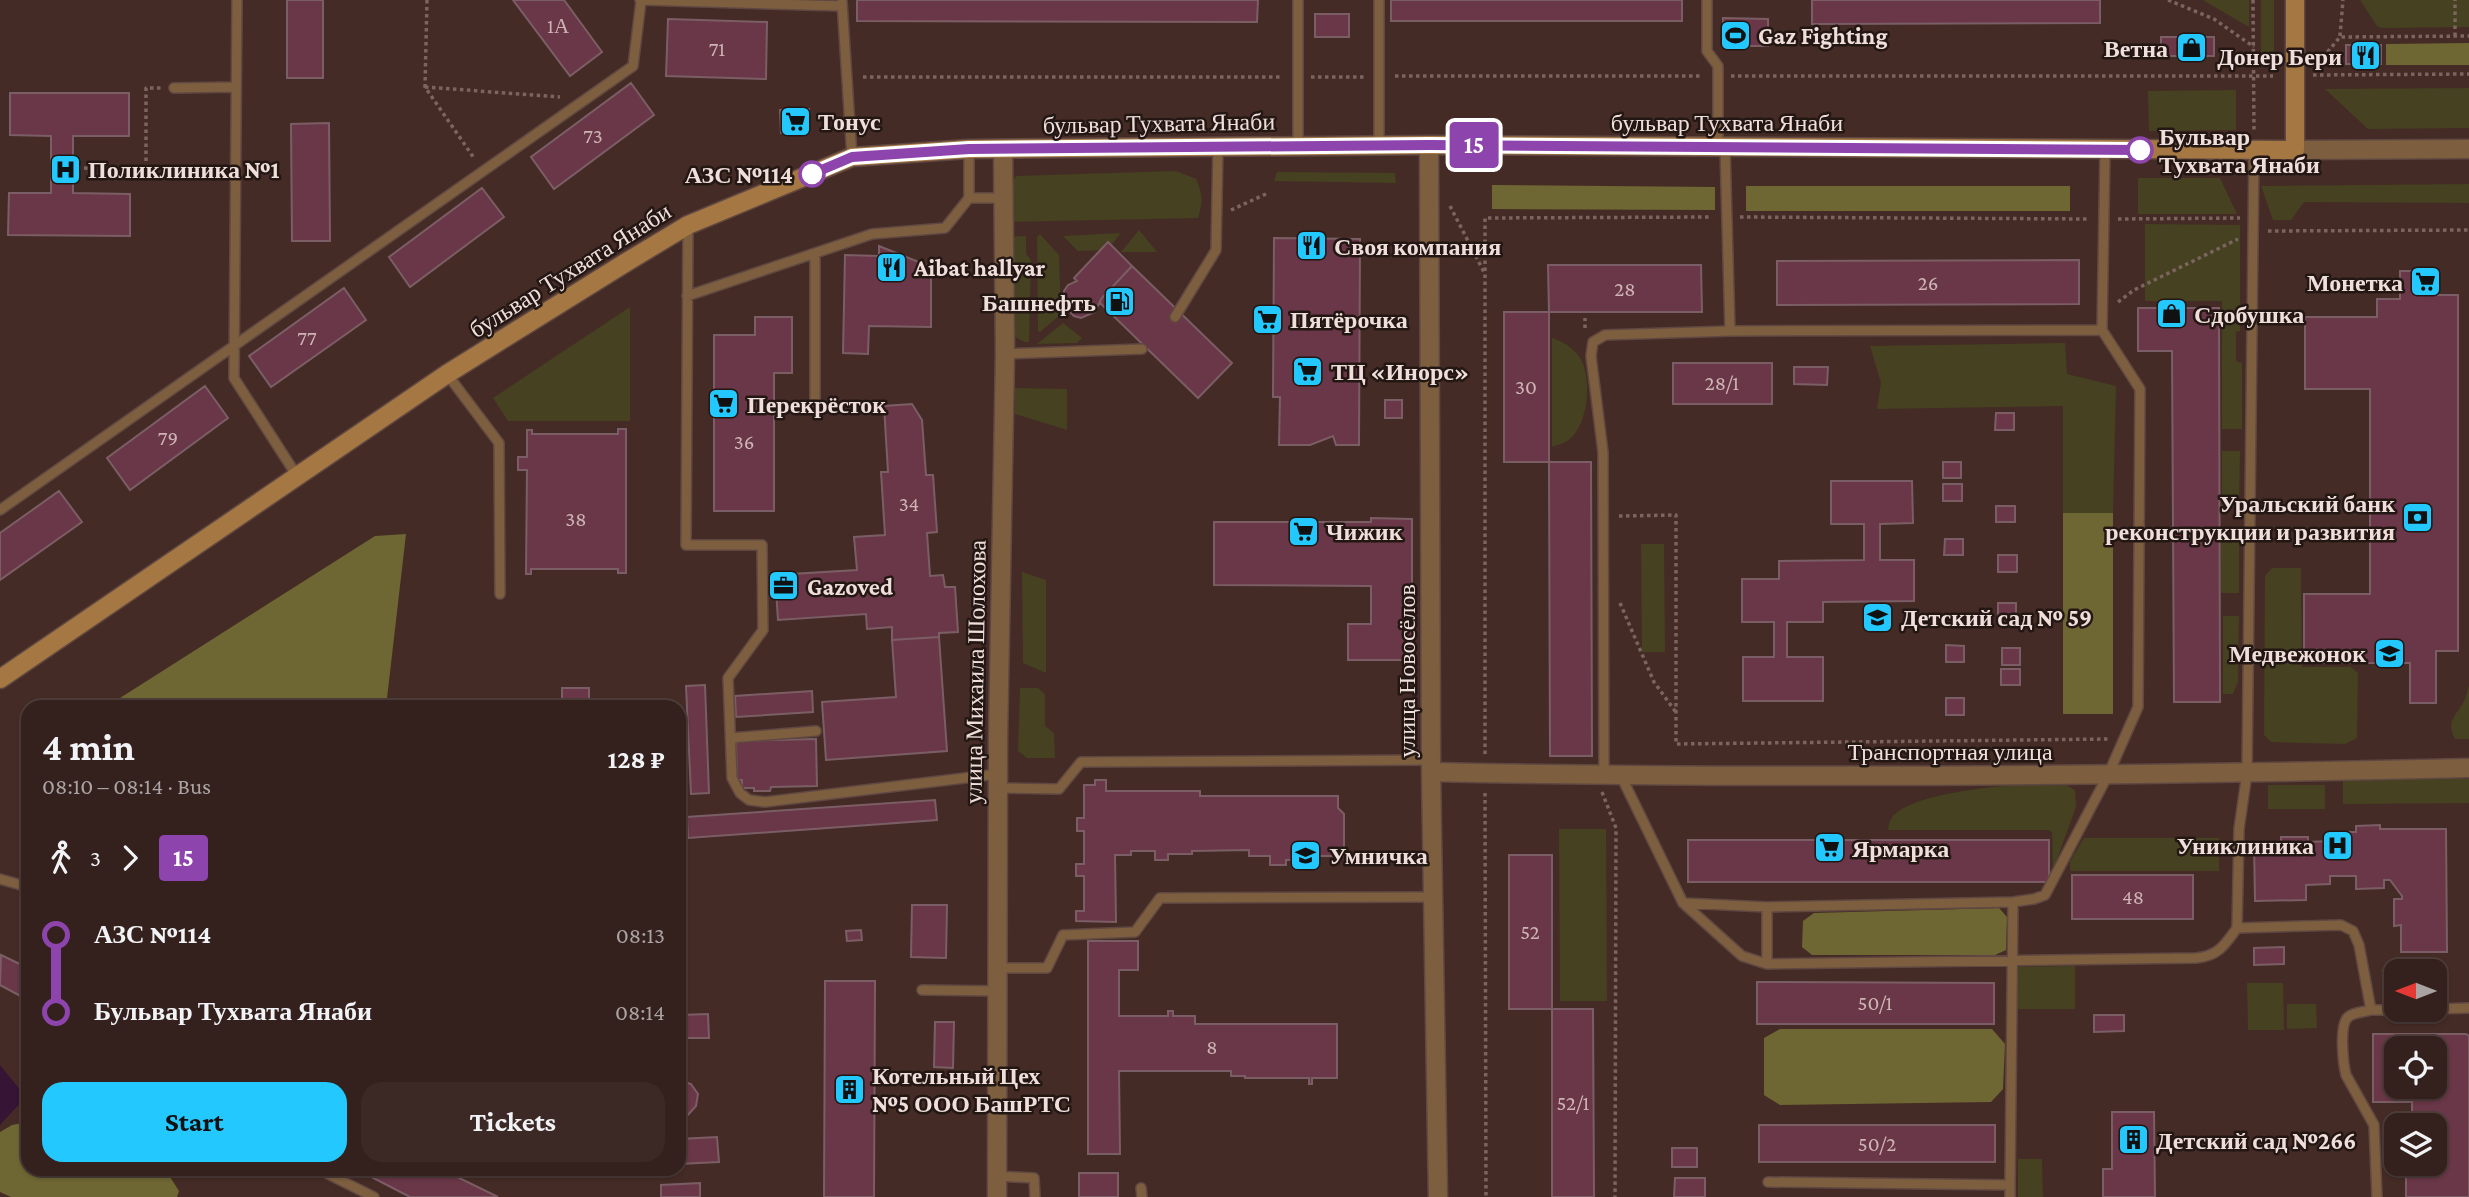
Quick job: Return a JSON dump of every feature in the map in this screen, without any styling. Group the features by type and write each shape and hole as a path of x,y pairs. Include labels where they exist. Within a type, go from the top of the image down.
{"main road":[{"path":"2295,0 2295,150"},
{"name":"бульвар Тухвата Янаби","path":"0,679 447,374 688,225 852,157 969,149 1379,145 2295,150"}],"street":[{"name":"улица Новосёлов","path":"1429,145 1431,766 1438,1197"},
{"name":"улица Михаила Шолохова","path":"997,1197 998,781 1005,354 1003,149"},
{"name":"бульвар Тухвата Янаби","path":"2295,150 2469,149"},
{"name":"Транспортная улица","path":"1431,766 1485,773 1607,776 2108,775 2469,768"}],"lane":[{"path":"237,0 234,378 298,476"},
{"path":"0,510 634,66 640,0 842,3 852,157"},
{"path":"1298,0 1298,146"},
{"path":"1379,0 1379,145"},
{"path":"1707,0 1707,51 1718,66 1719,76 1730,331"},
{"path":"174,88 236,87"},
{"path":"1175,317 1216,250 1218,147"},
{"path":"687,296 872,234 945,228 969,198 969,149"},
{"path":"1683,903 1766,906 2013,902 2045,895 2108,775 2138,707 2140,389 2102,330 2105,150"},
{"path":"2102,330 1730,331 1605,335 1593,342 1591,356 1603,452 1607,776 1683,903 1742,956 1767,964 2210,957 2221,950 2237,928 2239,829 2247,773 2254,150"},
{"path":"969,198 1003,198"},
{"path":"688,225 686,545 762,545 763,630 728,678 732,778 740,793 749,800 765,802 998,781 1059,789 1081,762 1431,766"},
{"path":"815,253 815,402"},
{"path":"1005,354 1142,349"},
{"path":"447,374 499,443 500,594"},
{"path":"730,738 816,731"},
{"path":"0,879 21,885"},
{"path":"997,968 1047,968 1063,935 1135,932 1160,898 1433,897"},
{"path":"2010,1197 2013,902"},
{"path":"1766,906 1767,964"},
{"path":"2237,928 2341,925 2353,931 2359,945 2371,1010"},
{"path":"922,990 997,991"},
{"path":"2447,1009 2469,1008"},
{"path":"2377,1197 2374,1125 2346,1074 2343,1027 2352,1014 2384,1010"},
{"path":"332,1176 374,1197"},
{"path":"997,1176 1034,1178 1035,1197"},
{"path":"1768,1182 2010,1185"}],"path":[{"path":"427,0 425,87 483,172"},
{"path":"2168,0 2214,19 2254,47"},
{"path":"2253,0 2254,150"},
{"path":"2343,0 2340,37 2308,75 2469,74"},
{"path":"2455,0 2455,36"},
{"path":"2340,37 2469,36"},
{"path":"847,77 2273,76"},
{"path":"425,87 587,99"},
{"path":"76,168 146,169 146,88 174,88"},
{"path":"1450,205 1485,275"},
{"path":"1486,1197 1485,218 2254,218"},
{"path":"2115,305 2134,290 2253,231 2469,230"},
{"path":"1603,516 1676,515 1676,744 2124,739"},
{"path":"1619,601 1654,682 1676,712"},
{"path":"1607,776 1616,828 1615,1197"}],"shaded area":[{"path":"2203,0 2249,0 2249,27 2206,2"},
{"path":"2261,0 2274,0 2274,67 2261,67"},
{"path":"2360,0 2469,0 2469,27 2382,28 2377,26"},
{"path":"2469,43 2469,65 2386,65 2386,44"},
{"path":"2469,88 2469,128 2368,129 2325,89"},
{"path":"2236,90 2236,130 2149,131 2148,91"},
{"path":"1176,171 1196,179 1202,198 1198,218 1009,222 1011,183 1016,176"},
{"path":"1277,172 1395,173 1396,183 1274,181"},
{"path":"2138,178 2220,178 2237,214 2138,214"},
{"path":"2469,184 2469,203 2304,202 2291,220 2273,220 2261,186"},
{"path":"1492,185 1715,187 1715,210 1492,209"},
{"path":"1746,186 2070,186 2070,211 1746,211"},
{"path":"2145,224 2240,225 2240,331 2236,332 2236,361 2242,363 2242,429 2222,429 2222,301 2145,301"},
{"path":"1139,230 1157,252 1121,252"},
{"path":"1121,233 1107,250 1078,251 1063,236"},
{"path":"1040,234 1059,255 1061,314 1040,332 1037,237"},
{"path":"1026,236 1026,254 1031,260 1029,342 1013,336 1009,237"},
{"path":"630,307 630,421 508,421 493,398"},
{"path":"1063,323 1082,338 1077,343 1037,344"},
{"path":"1552,338 1567,345 1579,356 1587,388 1580,425 1567,441 1552,447"},
{"path":"2065,343 2067,374 2116,386 2113,513 2063,513 2063,406 1877,409 1881,383 1870,346"},
{"path":"1015,388 1067,389 1067,430 1015,414"},
{"path":"2222,451 2240,451 2239,507 2222,507"},
{"path":"2063,513 2113,513 2113,714 2063,714"},
{"path":"2221,530 2239,530 2239,593 2221,593"},
{"path":"406,534 387,700 120,700 120,698 375,536"},
{"path":"1641,544 1664,544 1665,652 1642,652"},
{"path":"2272,568 2301,568 2302,667 2351,667 2358,673 2357,738 2345,744 2271,742 2264,735 2265,576"},
{"path":"1022,572 1046,580 1046,673 1023,663"},
{"path":"2223,616 2239,616 2238,682 2233,694 2223,694"},
{"path":"2469,686 2469,739 2455,739 2451,724"},
{"path":"1020,688 1038,688 1045,694 1045,726 1054,733 1055,758 1027,758 1018,751"},
{"path":"2343,779 2469,779 2469,803 2343,804"},
{"path":"2032,784 2066,785 2075,790 2076,807 2053,870 2052,832 2048,830 1888,830 1891,819 1900,810 1916,803 1957,792"},
{"path":"2268,785 2325,785 2325,809 2268,809"},
{"path":"1559,829 1606,829 1607,1001 1560,1001"},
{"path":"2084,838 2219,838 2219,871 2070,871 2070,861"},
{"path":"1999,908 2007,917 2006,950 1995,955 1812,955 1802,947 1803,921 1814,913"},
{"path":"2075,966 2075,1009 2017,1009 2016,967"},
{"path":"2247,983 2283,983 2284,1030 2248,1030"},
{"path":"2287,1004 2316,1004 2317,1028 2287,1029"},
{"path":"1780,1029 1992,1029 2005,1044 2003,1089 1991,1102 1780,1105 1764,1095 1764,1038"},
{"path":"0,1065 21,1091 21,1102 0,1125"},
{"path":"21,1123 21,1176 169,1176 179,1191 177,1197 11,1197 0,1192 0,1132"},
{"path":"2018,1159 2042,1159 2043,1197 2018,1197"}],"building":[{"path":"287,0 323,0 323,78 287,78"},
{"path":"513,0 564,0 602,52 570,76"},
{"path":"857,0 1258,0 1257,22 857,21"},
{"path":"1391,0 1682,0 1682,21 1391,21"},
{"path":"1812,0 2100,0 2100,23 1812,24"},
{"path":"1315,14 1349,14 1349,37 1315,37"},
{"path":"1723,18 1768,19 1768,46 1723,46"},
{"path":"668,19 767,22 766,79 666,76"},
{"path":"2161,37 2214,37 2214,56 2161,56"},
{"path":"2346,45 2381,45 2381,64 2346,64"},
{"path":"631,83 654,115 554,189 531,157"},
{"path":"10,93 129,93 129,136 73,136 73,193 130,194 130,236 8,235 9,193 51,193 51,136 10,135"},
{"name":"Тонус","path":"809,109 809,132 781,133 780,110"},
{"path":"329,123 330,241 292,241 291,124"},
{"path":"482,188 504,217 410,287 389,257"},
{"path":"1274,238 1360,239 1359,445 1336,445 1333,436 1310,445 1279,445 1280,397 1273,397"},
{"path":"1108,242 1132,266 1101,299 1095,312 1081,318 1074,316 1064,306 1064,291 1068,285 1077,281 1074,278"},
{"path":"879,246 931,267 931,327 869,326 868,354 843,353 845,255 879,256"},
{"path":"2079,260 2079,304 1777,305 1777,261"},
{"path":"1548,265 1701,265 1702,312 1549,312"},
{"path":"1132,266 1232,363 1198,398 1100,303"},
{"path":"2400,271 2436,271 2436,295 2458,295 2458,651 2436,651 2436,703 2410,703 2410,663 2304,663 2304,594 2370,594 2370,389 2305,389 2305,317 2377,317 2377,299 2400,299"},
{"path":"344,288 366,320 271,387 249,356"},
{"path":"2138,308 2219,308 2220,702 2174,702 2172,351 2138,351"},
{"path":"1504,312 1549,312 1549,462 1504,462"},
{"path":"755,317 792,317 792,373 774,373 774,511 714,511 714,335 755,335"},
{"path":"1673,363 1772,363 1772,404 1673,404"},
{"path":"1794,367 1828,367 1827,385 1794,384"},
{"path":"205,386 228,418 130,490 107,458"},
{"path":"1385,400 1402,400 1402,418 1385,418"},
{"path":"912,404 922,420 926,475 933,475 937,532 927,533 930,576 943,575 945,587 955,587 958,632 939,633 939,637 892,640 892,627 867,629 866,614 778,620 775,575 857,570 854,537 885,535 881,472 888,472 884,406"},
{"path":"1996,413 2014,413 2014,430 1995,430"},
{"path":"618,429 626,429 626,573 618,573 618,569 531,569 531,574 526,574 527,470 518,470 518,457 527,457 527,430 532,430 532,434 618,434"},
{"path":"1549,462 1591,462 1592,756 1550,756"},
{"path":"1943,462 1961,462 1961,478 1943,478"},
{"path":"1831,481 1912,481 1913,523 1880,524 1880,560 1914,560 1914,601 1823,602 1823,622 1787,622 1787,657 1823,657 1823,701 1743,701 1743,657 1774,657 1774,622 1742,622 1742,579 1779,579 1779,561 1864,560 1864,524 1831,524"},
{"path":"1943,484 1962,484 1962,501 1943,501"},
{"path":"59,491 82,522 0,580 0,533"},
{"path":"1996,506 2015,506 2015,522 1996,522"},
{"path":"1371,518 1412,519 1412,660 1348,660 1348,624 1371,624 1371,586 1214,585 1214,522 1371,522"},
{"path":"1945,539 1963,539 1963,555 1944,555"},
{"path":"1998,555 2017,555 2017,572 1998,572"},
{"path":"1998,603 2016,603 2016,620 1998,620"},
{"path":"939,637 947,751 826,760 822,702 896,697 892,640"},
{"path":"1946,645 1964,646 1964,662 1946,662"},
{"path":"2002,648 2020,648 2020,665 2002,665"},
{"path":"2001,669 2020,669 2020,685 2001,685"},
{"path":"705,685 709,793 691,794 686,686"},
{"path":"562,688 589,688 589,700 562,700"},
{"path":"812,691 813,712 736,717 735,696"},
{"path":"1946,698 1964,698 1964,715 1946,715"},
{"path":"816,739 817,786 771,787 770,791 754,791 754,788 742,788 742,780 737,780 736,741"},
{"path":"1095,780 1106,780 1106,791 1200,791 1200,796 1338,796 1338,808 1344,814 1344,856 1310,856 1310,859 1286,860 1286,865 1270,865 1270,856 1249,856 1249,850 1192,851 1192,854 1168,854 1168,860 1155,860 1155,851 1131,851 1131,855 1115,855 1116,922 1076,921 1076,911 1084,911 1084,876 1076,876 1076,864 1084,864 1084,831 1077,831 1077,818 1084,818 1084,785 1095,785"},
{"path":"935,800 937,820 688,838 687,817"},
{"path":"2380,825 2380,829 2446,829 2447,952 2401,952 2401,925 2394,926 2394,899 2402,899 2402,896 2390,880 2384,880 2384,888 2356,889 2356,876 2330,876 2330,884 2306,885 2306,900 2255,901 2254,842 2281,842 2281,837 2308,837 2308,842 2330,841 2330,832 2356,832 2356,826"},
{"path":"1688,840 2049,840 2049,882 1688,882"},
{"path":"1509,855 1552,855 1552,1009 1509,1009"},
{"path":"2072,875 2193,875 2193,919 2072,919"},
{"path":"912,905 947,905 946,958 911,957"},
{"path":"861,930 862,940 847,941 846,931"},
{"path":"1088,941 1138,941 1138,970 1119,970 1119,1016 1168,1016 1168,1011 1173,1011 1173,1016 1195,1016 1195,1024 1337,1024 1337,1078 1312,1078 1312,1084 1309,1084 1309,1078 1245,1078 1231,1076 1231,1071 1119,1071 1120,1154 1088,1154"},
{"path":"2284,947 2284,964 2254,965 2254,948"},
{"path":"1,955 21,965 21,996 0,985"},
{"name":"Котельный Цех №5 ООО БашРТС","path":"825,981 875,981 874,1197 824,1197"},
{"path":"1757,982 1994,983 1994,1024 1757,1024"},
{"path":"1552,1009 1593,1009 1594,1197 1552,1197"},
{"path":"708,1014 709,1038 686,1038 686,1015"},
{"path":"2094,1015 2124,1015 2124,1031 2094,1032"},
{"path":"935,1022 954,1022 953,1068 934,1067"},
{"path":"2373,1034 2469,1036 2469,1197 2406,1197 2406,1176 2447,1176 2447,1113 2412,1113 2412,1102 2373,1102"},
{"path":"686,1082 691,1084 698,1094 696,1106 686,1116"},
{"name":"Детский сад №266","path":"2112,1112 2154,1112 2155,1197 2103,1197 2103,1169 2112,1169"},
{"path":"1759,1125 1995,1125 1995,1162 1759,1162"},
{"path":"717,1137 719,1162 686,1164 686,1139"},
{"path":"1672,1148 1697,1148 1697,1167 1672,1167"},
{"path":"1079,1173 1118,1173 1118,1197 1079,1197"},
{"path":"370,1176 455,1176 498,1197 410,1197"},
{"path":"1675,1178 1705,1178 1705,1197 1674,1197"},
{"path":"700,1183 700,1197 661,1197 661,1185"}],"bus line":[{"name":"15","path":"812,174 852,157 969,149 1429,145 2140,150"}],"place":[{"name":"Gaz Fighting","path":"1735,35"},
{"name":"Ветна","path":"2191,48"},
{"name":"Донер Бери","path":"2365,56"},
{"name":"Тонус","path":"795,121"},
{"name":"Бульвар Тухвата Янаби","path":"2140,150"},
{"name":"Поликлиника №1","path":"65,169"},
{"name":"АЗС №114","path":"812,174"},
{"name":"Своя компания","path":"1311,246"},
{"name":"Aibat hallyar","path":"891,267"},
{"name":"Монетка","path":"2426,282"},
{"name":"Башнефть","path":"1119,302"},
{"name":"Сдобушка","path":"2171,314"},
{"name":"Пятёрочка","path":"1267,319"},
{"name":"ТЦ «Инорс»","path":"1308,371"},
{"name":"Перекрёсток","path":"724,404"},
{"name":"Уральский банк реконструкции и развития","path":"2418,517"},
{"name":"Чижик","path":"1303,531"},
{"name":"Gazoved","path":"784,586"},
{"name":"Детский сад № 59","path":"1878,617"},
{"name":"Медвежонок","path":"2389,653"},
{"name":"Униклиника","path":"2337,845"},
{"name":"Ярмарка","path":"1829,848"},
{"name":"Умничка","path":"1306,855"},
{"name":"Котельный Цех №5 ООО БашРТС","path":"849,1089"},
{"name":"Детский сад №266","path":"2133,1140"}]}
